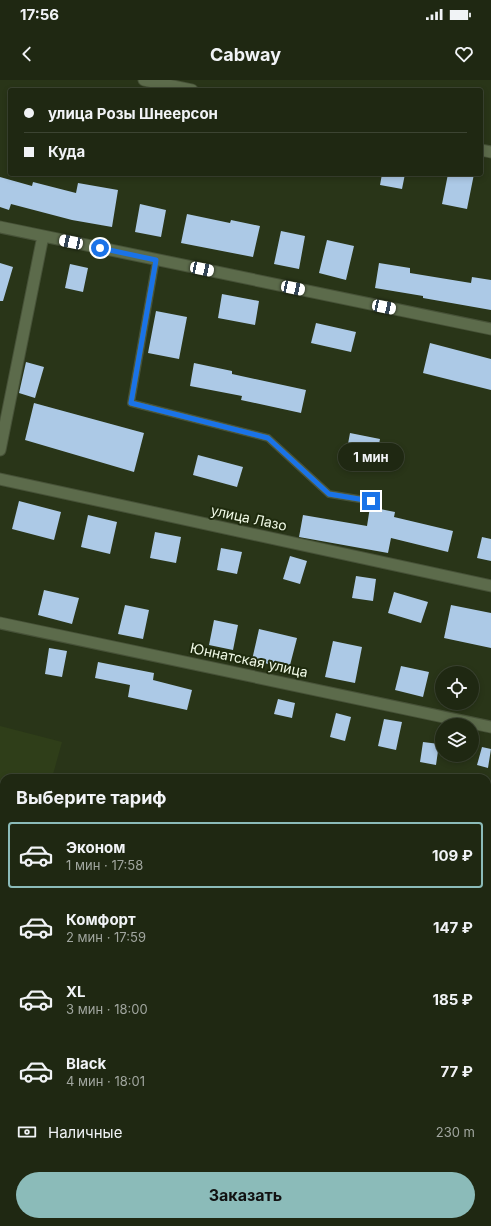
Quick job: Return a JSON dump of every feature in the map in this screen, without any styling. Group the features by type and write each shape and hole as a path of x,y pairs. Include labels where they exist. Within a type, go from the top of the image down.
{"street":[{"path":"144,80 182,88"},
{"path":"0,227 491,329"},
{"path":"0,450 43,236"},
{"name":"улица Лазо","path":"0,479 491,586"},
{"name":"Юннатская улица","path":"0,623 491,727"}],"lane":[{"path":"156,260 131,403 268,438 329,494 371,501"}],"shaded area":[{"path":"0,726 62,742 53,774 0,774"}],"building":[{"path":"382,176 405,176 402,189 380,185"},
{"path":"448,176 474,176 467,209 442,204"},
{"path":"0,177 32,186 33,182 76,193 78,183 118,190 112,227 72,220 11,204 9,210 0,207"},
{"path":"140,204 166,210 161,237 135,232"},
{"path":"187,214 230,223 231,220 260,226 253,257 181,243"},
{"path":"281,231 305,236 299,269 274,264"},
{"path":"327,240 354,246 346,280 319,273"},
{"path":"0,263 13,267 3,301 0,301"},
{"path":"379,263 410,268 410,273 471,283 472,277 491,280 491,310 375,288"},
{"path":"70,264 88,268 83,292 65,288"},
{"path":"222,294 259,301 255,325 218,318"},
{"path":"156,311 187,317 179,359 148,353"},
{"path":"316,323 356,332 351,352 311,343"},
{"path":"430,343 491,359 491,390 423,373"},
{"path":"26,362 44,367 35,398 19,393"},
{"path":"194,363 232,371 232,374 306,390 301,413 241,400 242,396 190,386"},
{"path":"34,403 144,433 134,472 25,440"},
{"path":"350,433 380,439 375,466 345,460"},
{"path":"198,455 243,467 237,487 193,475"},
{"path":"19,501 61,512 54,540 12,529"},
{"path":"370,507 395,512 394,517 453,531 448,552 391,538 388,553 299,537 303,515 367,526"},
{"path":"88,515 117,522 110,554 81,547"},
{"path":"155,532 181,537 176,563 150,558"},
{"path":"482,537 491,539 491,561 477,558"},
{"path":"221,548 242,552 237,574 217,570"},
{"path":"290,556 307,561 300,584 283,579"},
{"path":"356,576 376,579 373,601 352,598"},
{"path":"44,590 79,598 72,624 38,615"},
{"path":"394,592 428,602 421,623 388,613"},
{"path":"125,605 149,610 143,639 118,634"},
{"path":"451,605 491,613 491,648 444,638"},
{"path":"214,620 238,625 233,650 209,645"},
{"path":"259,629 297,638 289,669 252,660"},
{"path":"333,641 362,647 355,683 325,677"},
{"path":"49,648 67,651 62,677 45,674"},
{"path":"98,662 154,673 153,680 192,690 187,710 128,697 130,685 95,678"},
{"path":"401,666 429,672 423,697 395,690"},
{"path":"278,699 295,703 292,718 274,714"},
{"path":"336,713 351,717 345,741 330,737"},
{"path":"384,719 402,722 396,750 378,746"},
{"path":"423,742 435,744 436,765 420,762"},
{"path":"482,747 491,749 488,768 477,765"}],"route":[{"path":"100,248 156,260 131,403 268,438 329,494 371,501"}]}
